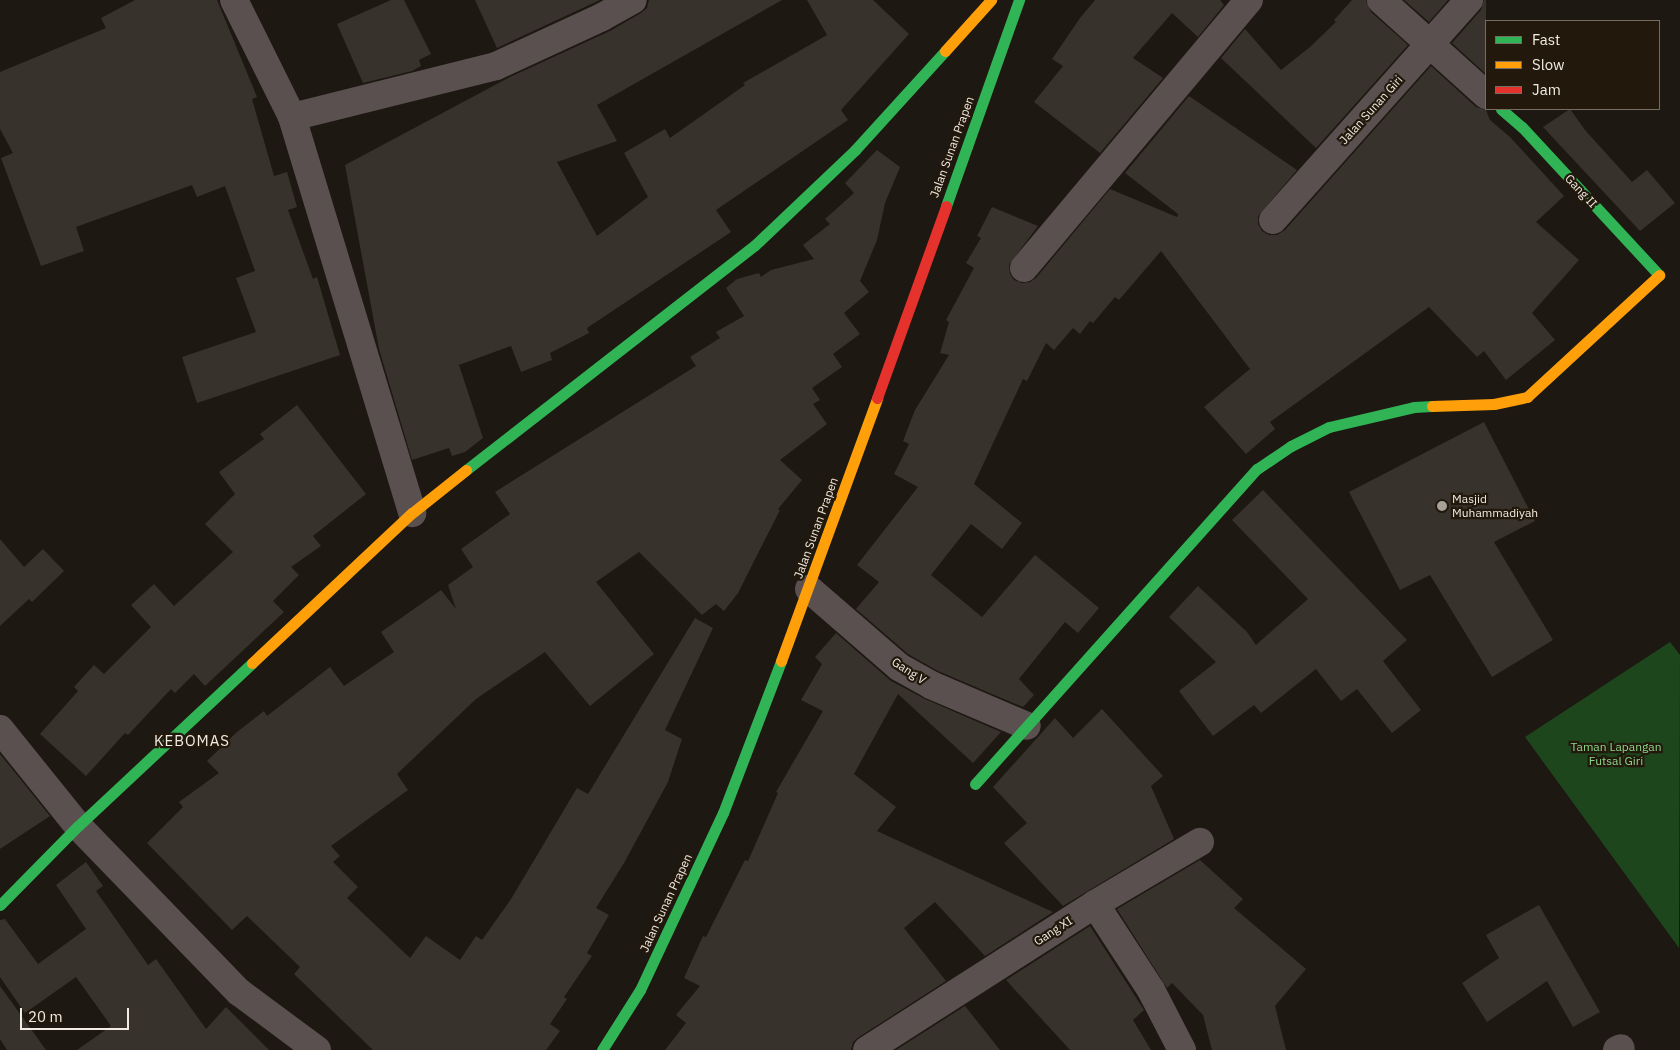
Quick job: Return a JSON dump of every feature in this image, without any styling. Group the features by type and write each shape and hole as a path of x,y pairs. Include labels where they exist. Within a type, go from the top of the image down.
{"street":[{"path":"234,0 292,117 412,513"},
{"path":"292,117 496,66 602,17 633,0"},
{"path":"0,905 78,826 412,513 755,245 855,150 991,0"},
{"name":"Jalan Sunan Prapen","path":"602,1050 640,990 723,814 809,589 1019,0"},
{"path":"1024,268 1249,0"},
{"path":"1381,0 1485,94"},
{"name":"Jalan Sunan Giri","path":"1273,220 1469,0"},
{"name":"Gang II","path":"1027,726 1257,469 1291,446 1329,427 1414,407 1474,403 1494,404 1527,397 1659,275 1522,127 1502,110"},
{"name":"Gang V","path":"809,589 899,667 931,685 1027,726"},
{"path":"975,784 1027,726"},
{"path":"0,729 78,826 239,992 317,1050"},
{"name":"Gang XI","path":"867,1050 1095,904 1200,842"},
{"path":"1095,904 1151,990 1182,1050"}],"green space":[{"name":"Taman Lapangan Futsal Giri","path":"1670,642 1680,655 1679,948 1525,737"}],"building":[{"path":"135,0 217,0 257,97 252,99 274,176 287,172 297,207 288,210 313,279 317,277 340,355 197,403 182,357 256,332 236,278 255,271 225,186 197,197 192,185 76,227 84,251 41,266 1,158 13,153 0,129 0,72 106,28 101,18"},
{"path":"391,0 404,0 431,54 419,60 421,66 412,71 363,83 337,24"},
{"path":"475,0 600,0 497,48"},
{"path":"649,0 782,0 597,105 617,141 557,162 597,236 648,197 624,153 665,129 670,138 745,85 743,83 827,35 807,0 873,0 909,34 841,110 848,120 716,210 731,232 587,328 589,333 550,353 552,360 521,372 511,346 459,365 483,438 465,452 452,456 449,448 412,460 379,349 345,165 510,77 610,31 641,13 647,8"},
{"path":"1095,0 1220,0 1224,5 1198,37 1172,13 1133,58 1163,78 1100,153 1034,102 1063,66 1052,59 1080,18"},
{"path":"1352,0 1366,0 1371,12 1408,45 1316,148 1221,58 1245,29 1281,70 1310,47 1336,22 1334,20"},
{"path":"1404,0 1448,0 1429,22"},
{"path":"1484,0 1486,0 1485,73 1452,43 1481,10"},
{"path":"1431,66 1476,107 1486,110 1490,120 1511,138 1564,196 1536,222 1579,260 1532,313 1555,340 1506,380 1484,351 1477,357 1429,307 1270,422 1275,429 1246,454 1204,407 1250,369 1161,251 1119,300 1115,297 1093,323 1090,321 1080,334 1073,328 1054,350 1046,343 1027,381 1023,379 974,484 1022,523 1002,549 971,524 931,575 982,617 1035,555 1099,608 1078,633 1065,622 1019,679 1034,695 1023,707 938,671 908,654 856,609 879,582 857,565 918,487 894,474 909,444 903,441 915,410 949,355 940,353 949,322 946,320 974,268 966,263 981,238 977,236 992,207 1038,226 1009,265 1010,274 1014,280 1022,283 1030,282 1036,278 1110,189 1177,217 1178,214 1125,173 1189,96 1297,170 1258,216 1258,224 1262,231 1269,235 1277,235 1285,230"},
{"path":"1571,110 1585,130 1632,182 1647,170 1675,203 1640,231 1543,127"},
{"path":"877,150 900,167 885,203 877,240 860,281 869,292 844,313 860,334 833,354 842,367 812,388 820,400 813,404 827,424 780,460 802,480 778,509 780,510 738,593 724,611 716,604 702,615 639,552 596,582 654,654 590,706 545,652 476,699 397,774 408,790 331,846 340,856 333,862 358,887 347,898 410,958 426,936 460,960 476,936 482,940 511,899 577,788 588,794 695,618 713,628 665,730 682,739 668,782 624,863 596,908 609,915 587,953 592,956 564,997 567,999 550,1024 560,1031 546,1050 373,1050 294,974 300,967 247,916 232,930 147,843 183,807 179,802 219,773 207,761 237,732 264,711 267,716 330,667 344,686 394,652 381,632 441,590 456,609 448,585 473,567 461,549 510,514 495,492 696,366 690,357 720,338 716,332 744,316 726,288 737,279 759,273 761,277 771,270 814,259 803,245 830,224 825,219 854,193 845,183"},
{"path":"297,405 366,494 313,536 321,546 291,567 299,575 273,601 284,612 205,686 194,674 175,693 171,689 128,735 125,733 86,776 40,734 78,691 74,687 94,665 104,674 151,627 131,605 154,584 174,606 233,552 205,524 235,494 219,472 264,439 260,434"},
{"name":"Masjid Muhammadiyah","path":"1484,422 1535,521 1494,542 1553,640 1492,677 1430,575 1400,590 1349,492"},
{"path":"1263,490 1407,640 1383,661 1421,710 1392,733 1357,689 1341,701 1316,669 1261,713 1254,705 1213,736 1179,691 1216,662 1169,617 1198,586 1247,632 1256,645 1308,599 1232,520"},
{"path":"0,539 24,567 43,549 64,571 32,602 29,599 0,626"},
{"path":"836,633 891,681 925,699 1001,732 973,763 898,694 854,774 896,807 877,831 1053,912 985,956 935,902 904,928 946,981 859,1037 853,1042 851,1050 665,1050 686,1023 676,1015 700,986 684,978 703,936 706,937 745,860 748,861 778,793 776,792 823,711 801,700 822,664 815,657"},
{"path":"1102,709 1163,776 1151,786 1174,839 1063,906 1004,843 1027,823 993,787 1055,718 1073,738"},
{"path":"0,754 50,816 0,849"},
{"path":"1200,860 1243,899 1234,908 1306,969 1275,1006 1286,1050 1212,1050 1203,1015 1172,983 1167,988 1117,909"},
{"path":"86,862 103,886 96,891 148,965 156,959 206,1029 226,1007 269,1050 77,1050 111,1026 76,977 25,1013 0,977 0,920 5,919 38,964 86,929 56,885"},
{"path":"1539,905 1600,1012 1573,1027 1547,981 1487,1022 1462,983 1499,958 1486,935"},
{"path":"1090,926 1144,1010 1133,1020 1151,1050 1070,1050 1006,980"},
{"path":"0,986 46,1050 7,1050 0,1039"},
{"path":"965,1006 1000,1050 896,1050"}],"traffic: fast":[{"path":"946,206 1019,0"},
{"path":"466,470 755,245 855,150 945,51"},
{"path":"1502,110 1522,127 1659,275"},
{"path":"975,784 1257,469 1291,446 1329,427 1414,407 1432,406"},
{"path":"602,1050 640,990 723,813 781,661"},
{"path":"0,905 78,826 252,663"}],"traffic: slow":[{"path":"945,51 991,0"},
{"path":"1432,406 1494,404 1527,397 1659,275"},
{"path":"781,661 877,398"},
{"path":"252,663 412,513 466,470"}],"traffic: jam":[{"path":"877,398 946,206"}],"place":[{"name":"Masjid Muhammadiyah","path":"1442,506"}],"district":[{"name":"KEBOMAS","path":"192,741"}]}
